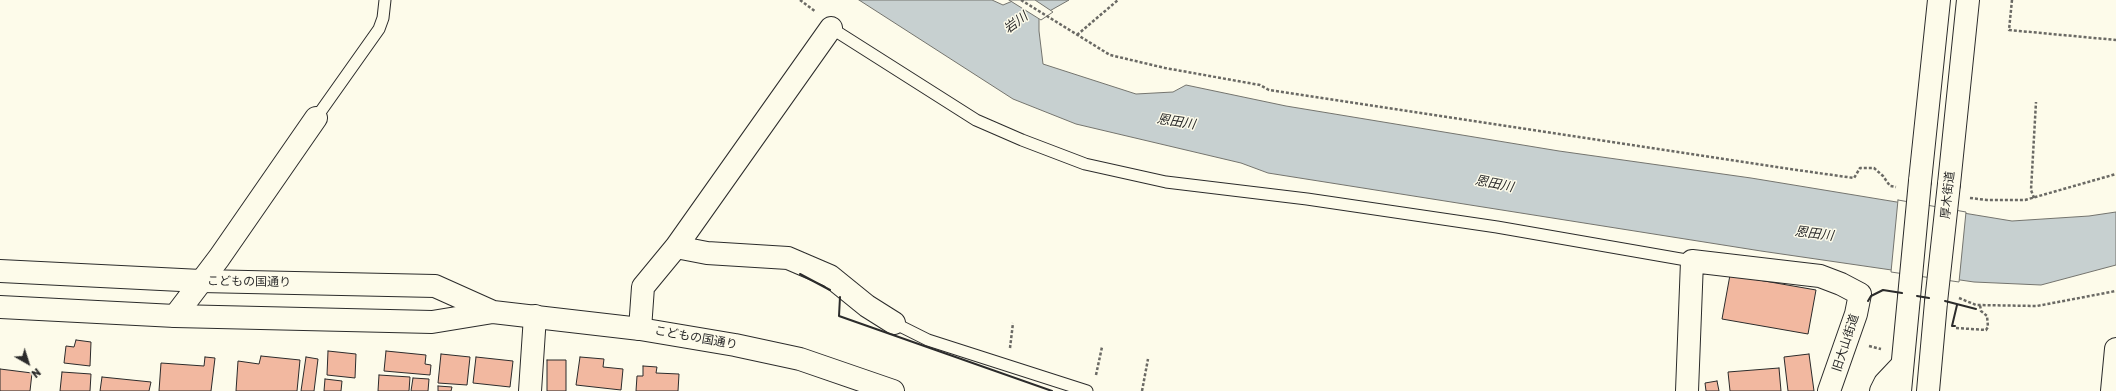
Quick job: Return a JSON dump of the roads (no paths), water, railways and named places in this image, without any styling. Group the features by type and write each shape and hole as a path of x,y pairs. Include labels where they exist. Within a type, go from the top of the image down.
{"main road":[{"path":"1900,391 1939,0"},
{"name":"厚木街道","path":"1929,390 1936,302 1968,0"},
{"path":"640,329 643,287 676,248 831,28"},
{"path":"175,316 202,281 316,118"},
{"path":"676,248 707,253 788,258 830,276 867,306 894,323"},
{"path":"1687,391 1692,261"},
{"name":"旧大山街道","path":"1692,261 1820,276 1841,284 1860,294 1856,314 1829,391"},
{"name":"こどもの国通り","path":"0,270 202,281 435,286 493,312"},
{"name":"こどもの国通り","path":"0,307 175,316 432,322 493,312 640,329 735,344 800,359 893,391"},
{"path":"530,391 535,316"},
{"path":"2112,391 2116,349"},
{"path":"1881,391 1885,383 1902,365"}],"lane":[{"path":"316,118 379,29 383,18 385,0"},
{"path":"831,28 976,120 1022,140 1085,164 1166,182 1307,199 1473,223 1692,261"},
{"path":"894,323 928,340 1087,391"}],"water":[{"path":"859,0 992,0 1003,5 1015,0 1069,0 1039,17 1043,64 1136,94 1173,92 1186,85 1286,106 1559,151 1751,178 2012,221 2089,216 2116,212 2116,265 2041,285 1974,282 1761,251 1268,173 1241,163 1076,124 1013,99"}],"water label":[{"name":"岩川","path":"1016,23"},
{"name":"恩田川","path":"1176,122"},
{"name":"恩田川","path":"1494,184"},
{"name":"恩田川","path":"1814,234"}]}
